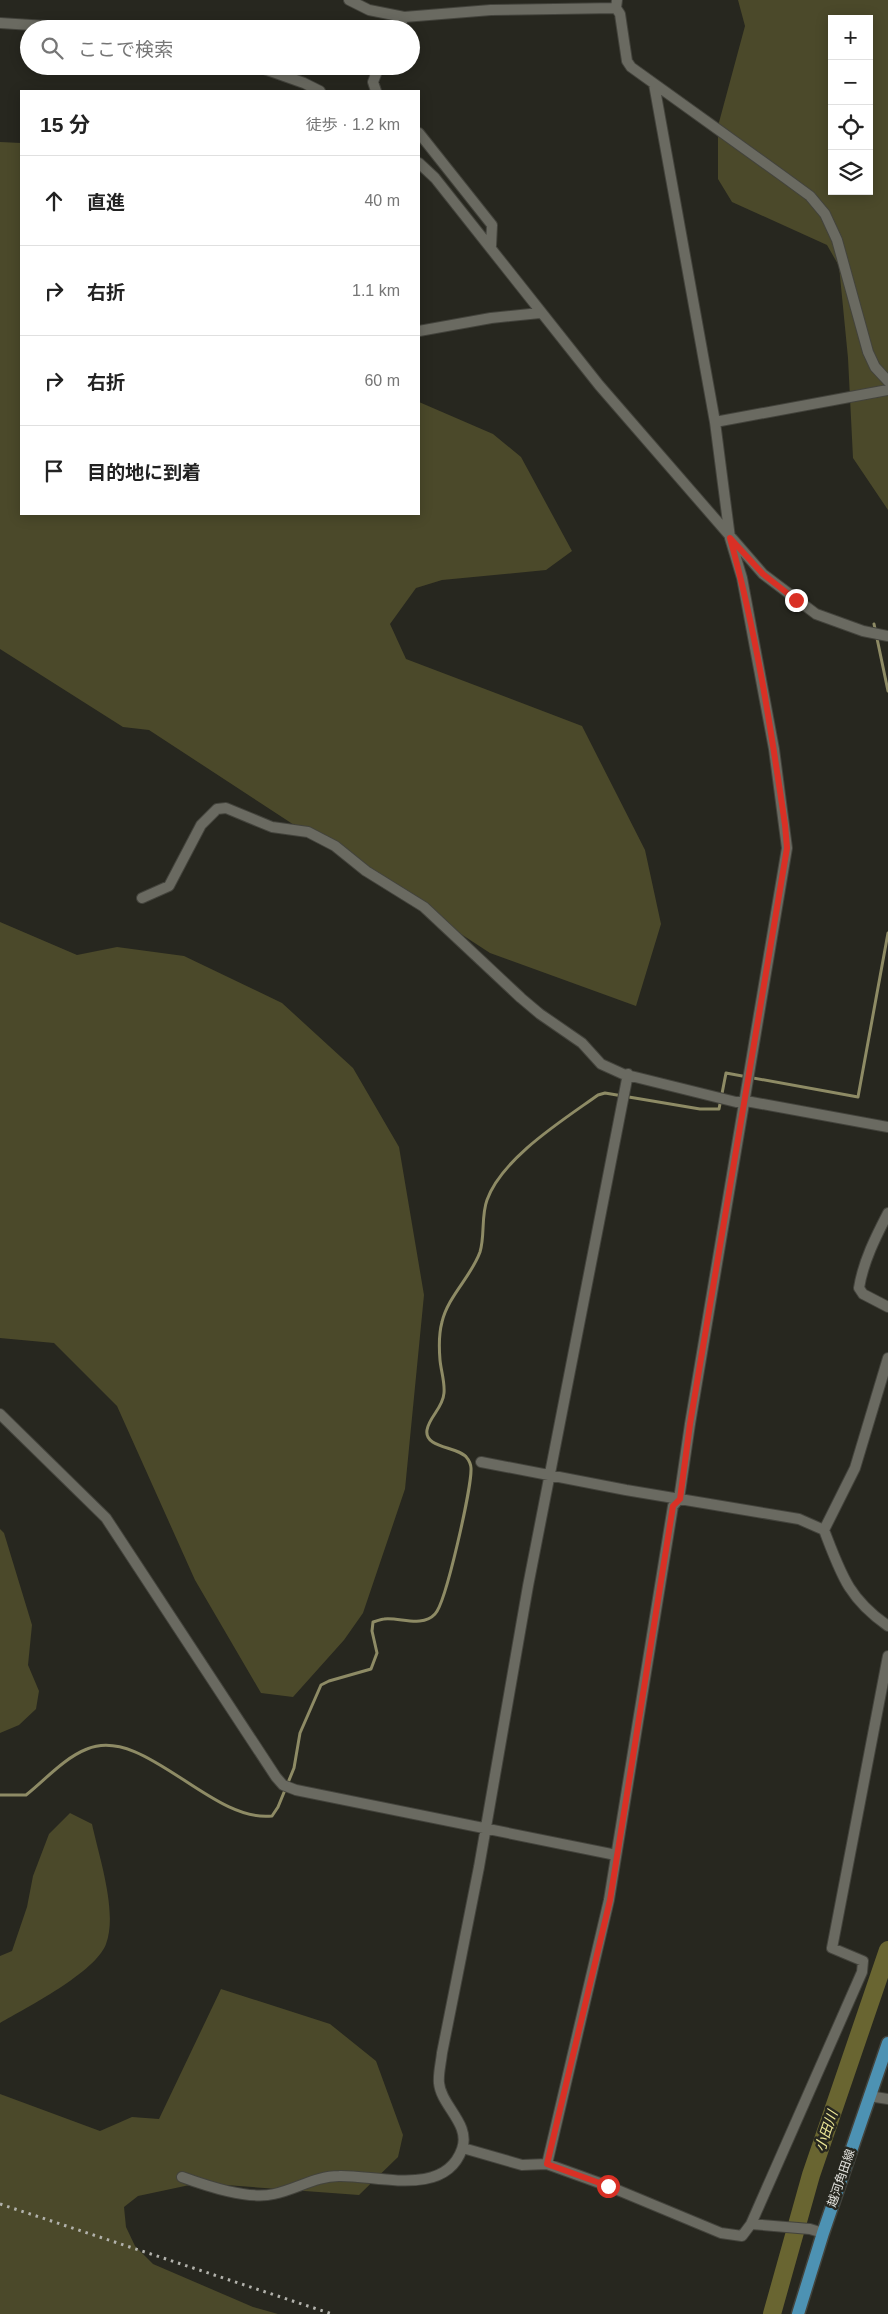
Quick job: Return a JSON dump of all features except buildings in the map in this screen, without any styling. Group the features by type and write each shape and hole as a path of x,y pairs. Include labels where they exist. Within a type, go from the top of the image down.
{"main road":[{"name":"越河角田線","path":"798,2314 823,2233 888,2043"}],"street":[{"path":"349,0 369,10 404,17 491,10 616,4 620,14 627,62 631,67 810,196 825,214 837,240 868,352 875,367 888,381"},
{"path":"0,23 20,24"},
{"path":"281,75 318,90"},
{"path":"376,75 373,82 376,90"},
{"path":"547,2164 610,1900 658,1590 673,1506 680,1499 690,1424 746,1102 787,848 762,682 742,578 730,538 714,422 654,84"},
{"path":"420,134 492,225 490,246"},
{"path":"420,164 435,178 490,246 540,313 599,385 763,574 816,614 863,631 888,636"},
{"path":"420,331 491,318 540,313"},
{"path":"714,422 888,390"},
{"path":"142,898 169,886 201,825 217,808 226,808 272,827 308,832 335,846 366,871 424,907 521,998 540,1014 582,1043 601,1064 628,1074 736,1102 746,1102 888,1127"},
{"path":"182,2177 252,2195 272,2195 320,2177 340,2176 411,2181 440,2175 457,2160 463,2148 464,2137 439,2084 442,2053 550,1476 628,1074"},
{"path":"888,1212 875,1238 859,1288 863,1294 888,1307"},
{"path":"824,1530 855,1468 888,1358"},
{"path":"0,1414 106,1518 283,1785 296,1790 616,1855"},
{"path":"481,1462 550,1476 799,1519 824,1530 847,1586 868,1612 888,1626"},
{"path":"463,2148 522,2165 547,2164 608,2186 721,2233 742,2236 751,2224 862,1972 863,1962 832,1948 888,1656"},
{"path":"869,2096 888,2099"},
{"path":"751,2224 780,2228 810,2229 823,2233"}],"shaded area":[{"path":"738,0 888,0 888,510 853,458 848,358 839,266 827,245 732,202 718,179 718,126 745,26"},
{"path":"0,142 20,143 20,515 420,515 420,402 493,434 521,457 572,551 546,570 442,580 416,588 390,624 406,659 582,726 645,850 661,924 636,1006 490,953 149,730 123,727 0,649"},
{"path":"0,922 77,955 117,947 184,956 282,1003 353,1068 399,1147 424,1295 405,1489 363,1613 344,1640 293,1697 261,1693 195,1580 117,1406 54,1343 0,1338"},
{"path":"0,1529 4,1533 32,1625 28,1665 39,1691 36,1709 19,1725 0,1733"},
{"path":"70,1813 92,1824 109,1901 109,1931 106,1944 100,1955 75,1977 42,1999 0,2023 0,1956 12,1951 27,1907 33,1876 49,1834"},
{"path":"221,1989 330,2024 376,2061 403,2135 398,2157 359,2195 199,2183 138,2196 124,2207 126,2227 135,2246 153,2264 253,2307 278,2314 0,2314 0,2094 100,2131 132,2117 159,2119"}],"waterway":[{"path":"874,624 888,691"},
{"path":"0,1795 26,1795 70,1758 87,1749 109,1745 131,1750 154,1761 225,1805 249,1814 272,1816 278,1807 294,1768 300,1733 321,1685 371,1669 377,1653 372,1631 373,1622 383,1619 424,1620 435,1614 440,1605 458,1544 471,1468 463,1454 431,1441 427,1430 444,1393 439,1351 442,1322 449,1304 480,1252 485,1206 495,1184 519,1155 535,1141 598,1095 605,1093 700,1109 719,1109 726,1073 858,1097 888,933"},
{"name":"小田川","path":"772,2314 811,2175 888,1950"}],"railway":[{"path":"0,2204 332,2314"}],"route":[{"path":"608,2186 547,2164 610,1900 616,1849 644,1688 658,1590 673,1506 680,1499 690,1424 746,1102 787,848 774,749 762,682 742,578 730,538 763,574 796,600"}]}
